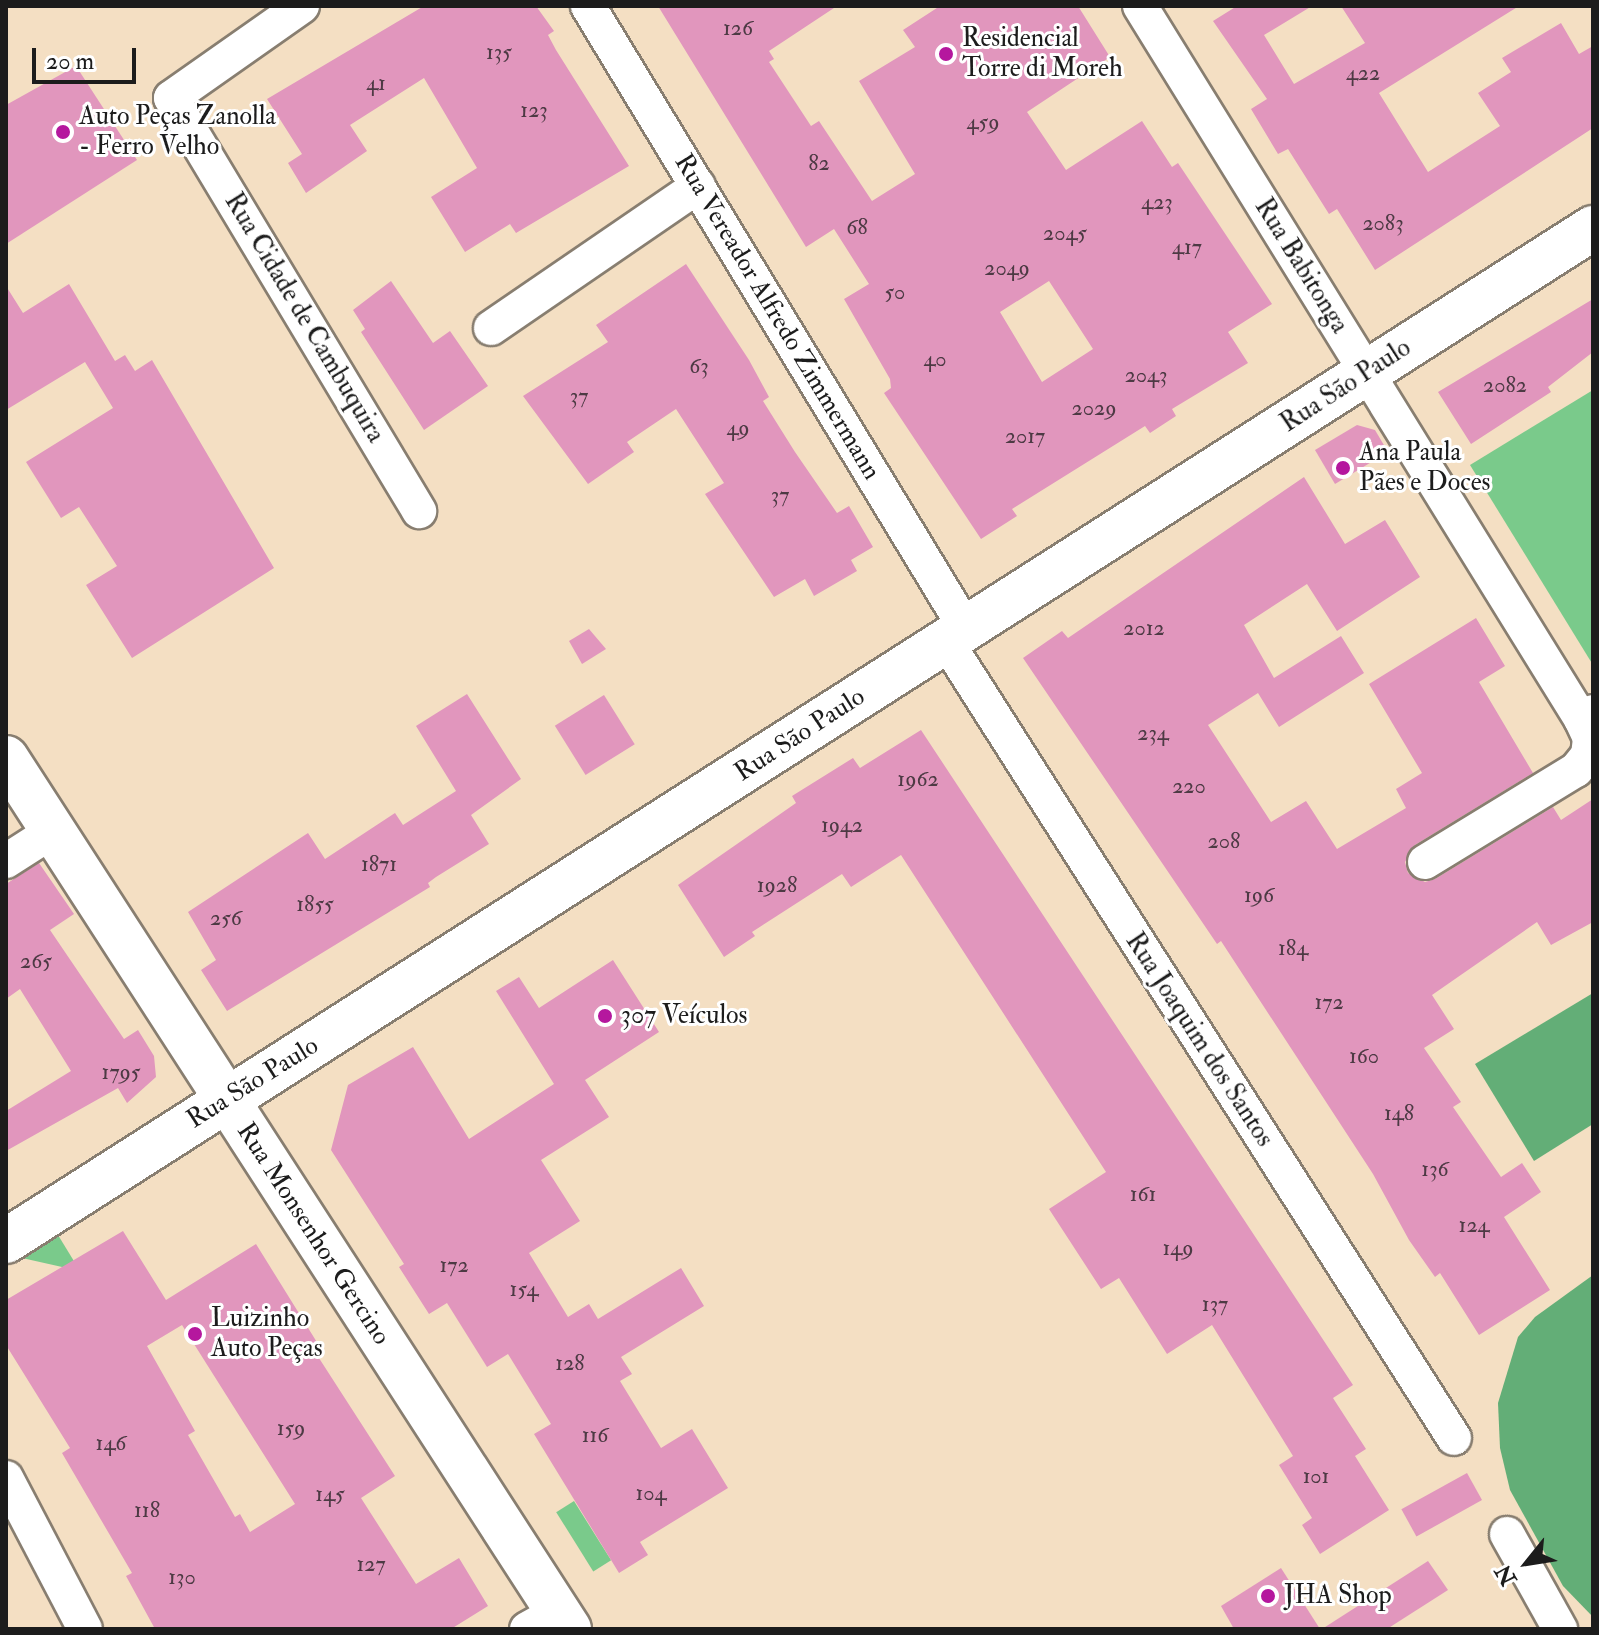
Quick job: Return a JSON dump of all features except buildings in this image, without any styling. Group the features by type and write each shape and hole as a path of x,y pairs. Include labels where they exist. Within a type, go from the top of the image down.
{"main road":[{"name":"Rua São Paulo","path":"6,1241 1593,228"},
{"name":"Rua Monsenhor Gercino","path":"6,758 227,1100 551,1623"}],"street":[{"name":"Rua Cidade de Cambuquira","path":"302,6 171,98 419,511"},
{"name":"Rua Vereador Alfredo Zimmermann","path":"588,6 698,186 956,635"},
{"name":"Rua Babitonga","path":"1140,6 1367,373 1587,716"},
{"path":"491,328 698,186"},
{"name":"Rua Joaquim dos Santos","path":"956,635 1454,1438"},
{"path":"1425,862 1576,770 1588,755 1590,738 1587,716"},
{"path":"6,861 53,831"},
{"path":"6,1478 85,1629"},
{"path":"1507,1534 1560,1629"}],"green space":[{"path":"1593,390 1593,665 1470,465"},
{"path":"1593,993 1593,1124 1534,1161 1475,1064"},
{"path":"58,1235 80,1271 22,1258"},
{"path":"1593,1275 1593,1617 1563,1586 1510,1490 1500,1448 1498,1403 1518,1337 1535,1317"},
{"path":"574,1501 611,1560 593,1571 556,1512"}],"place":[{"name":"Residencial Torre di Moreh","path":"946,54"},
{"name":"Auto Peças Zanolla - Ferro Velho","path":"63,132"},
{"name":"Ana Paula Pães e Doces","path":"1343,468"},
{"name":"307 Veículos","path":"605,1016"},
{"name":"Luizinho Auto Peças","path":"195,1334"},
{"name":"JHA Shop","path":"1268,1596"}]}
